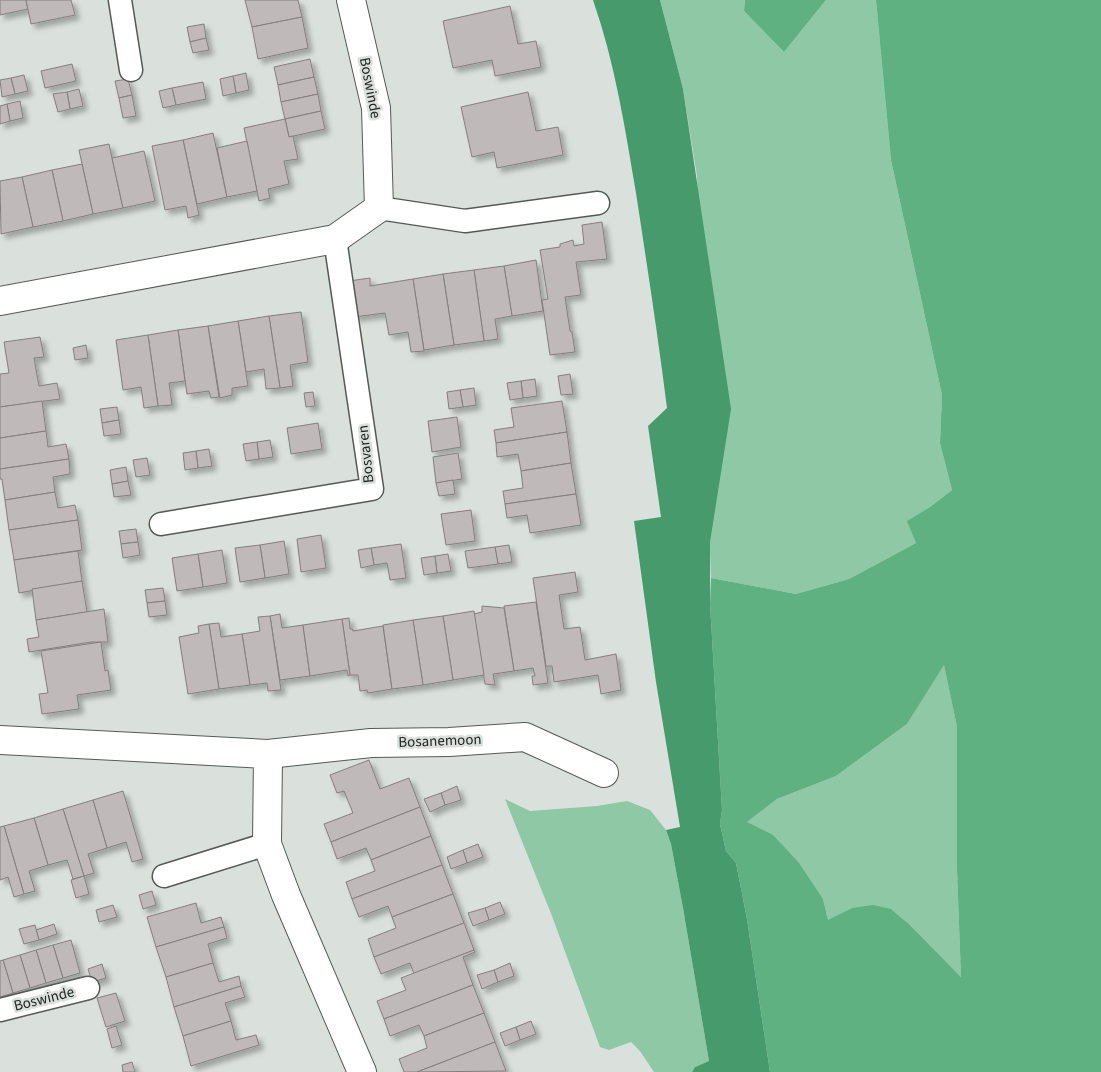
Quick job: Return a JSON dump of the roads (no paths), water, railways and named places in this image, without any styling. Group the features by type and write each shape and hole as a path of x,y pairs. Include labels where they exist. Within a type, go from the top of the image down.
{"street":[{"name":"Boswinde","path":"351,0 376,108 379,208"},
{"path":"0,301 335,239 379,208"},
{"name":"Bosanemoon","path":"0,740 268,754 371,743 449,742 525,737 604,773"},
{"path":"268,754 267,844 286,895 362,1072"}],"lane":[{"path":"120,0 131,70"},
{"path":"379,208 465,221 598,203"},
{"name":"Bosvaren","path":"161,524 372,488 335,239"},
{"path":"164,876 267,844"},
{"name":"Boswinde","path":"0,1010 88,988"}]}
